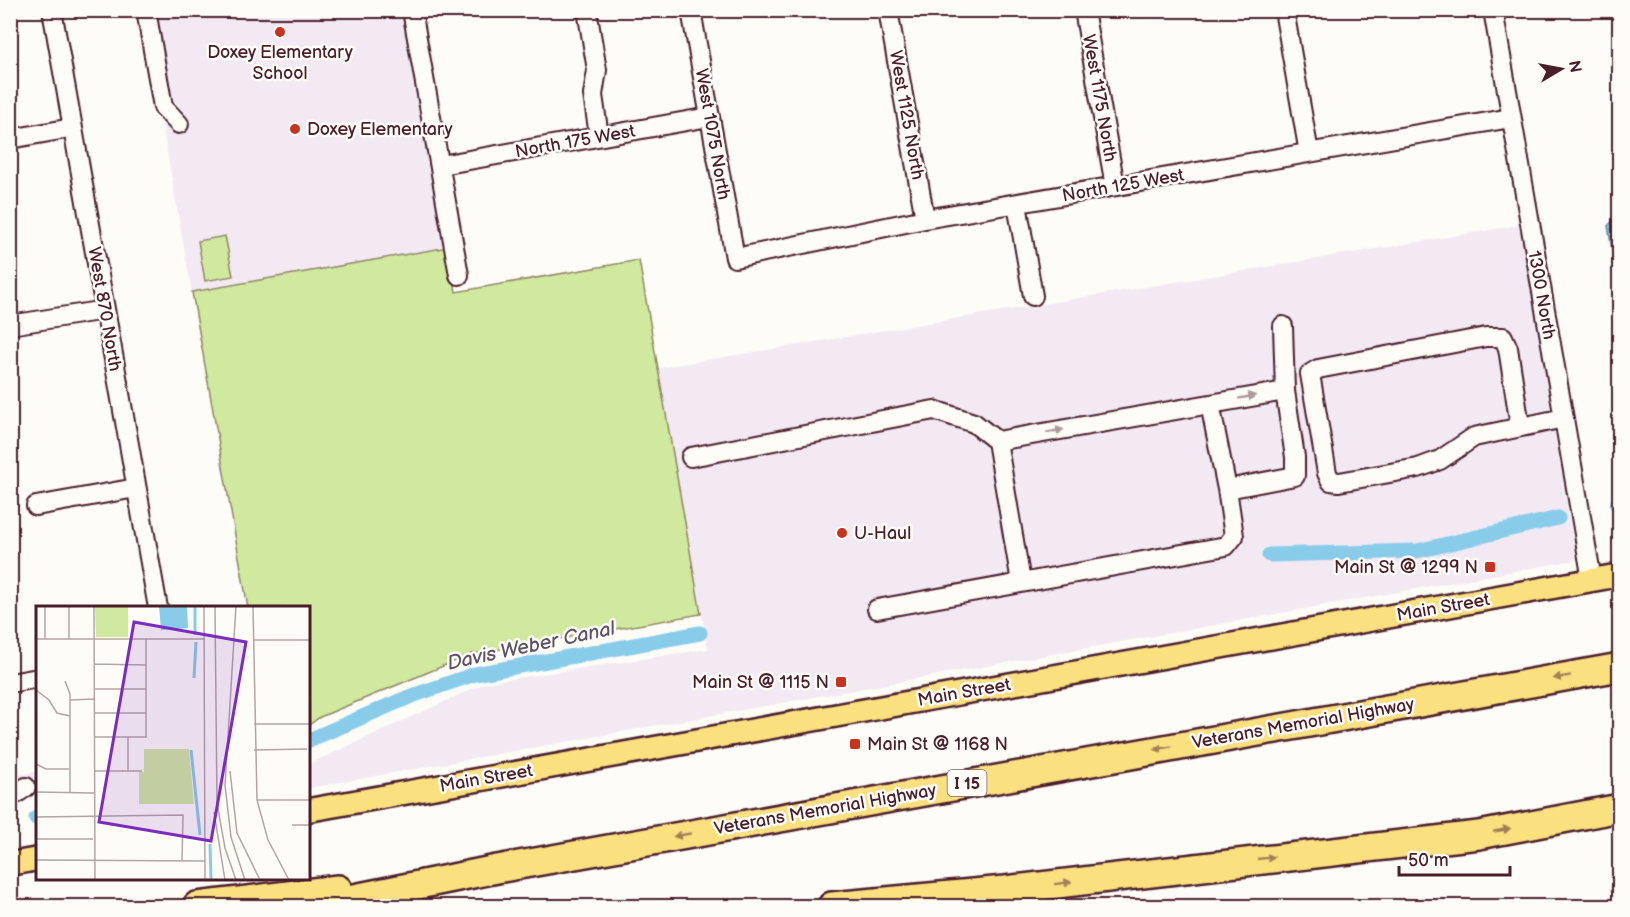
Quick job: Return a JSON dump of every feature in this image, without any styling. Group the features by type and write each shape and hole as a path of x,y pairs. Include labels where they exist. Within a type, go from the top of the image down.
{"highway":[{"name":"Veterans Memorial Highway","path":"315,906 496,869 1620,667"},
{"path":"832,906 1005,890 1208,864 1479,835 1620,808"},
{"path":"197,906 496,869"},
{"path":"913,906 1005,890"}],"main road":[{"name":"Main Street","path":"310,810 1620,575"},
{"path":"10,864 36,859"}],"street":[{"name":"West 870 North","path":"52,10 158,606"},
{"path":"146,10 163,107 179,124"},
{"path":"412,10 459,275"},
{"path":"587,10 597,70 592,95 599,136"},
{"name":"West 1075 North","path":"691,10 735,258"},
{"name":"West 1125 North","path":"888,10 925,219"},
{"name":"West 1175 North","path":"1084,10 1115,186"},
{"path":"1284,10 1309,153"},
{"name":"1300 North","path":"1493,10 1592,580"},
{"name":"North 175 West","path":"441,165 710,117"},
{"name":"North 125 West","path":"735,258 925,219 1512,118"},
{"path":"10,139 72,128"},
{"path":"1017,204 1033,296"},
{"path":"10,326 105,310"},
{"path":"1227,489 1295,476 1295,457 1285,391 1283,326"},
{"path":"1520,426 1508,348 1503,337 1486,337 1318,369 1310,374 1327,473 1331,481 1339,482 1418,468 1440,460 1474,437 1564,418"},
{"path":"997,441 1285,391"},
{"path":"877,609 1226,546 1234,536 1210,404"},
{"path":"691,458 934,410 974,423 997,441 1021,582"},
{"path":"1295,457 1324,453"},
{"path":"36,506 136,488"},
{"path":"10,683 36,678"},
{"path":"10,798 26,787"}],"shaded area":[{"name":"Doxey Elementary","path":"142,11 405,11 448,247 192,292"},
{"path":"1520,225 1576,560 310,788 310,764 485,683 708,649 658,368"},
{"path":"36,772 36,793 11,811 10,776"}],"green space":[{"path":"225,236 233,276 205,281 198,241"},
{"path":"448,247 456,292 639,260 701,614 472,654 320,717 310,724 310,606 248,606 192,292"}],"water":[{"path":"1619,214 1619,292 1608,226"}],"waterway":[{"name":"Davis Weber Canal","path":"1269,555 1417,551 1558,518"},
{"name":"Davis Weber Canal","path":"310,740 409,697 475,674 700,633"}],"place":[{"name":"Doxey Elementary School","path":"280,32"},
{"name":"Doxey Elementary","path":"295,129"},
{"name":"U-Haul","path":"842,533"},
{"name":"Main St @ 1299 N","path":"1490,567"},
{"name":"Main St @ 1115 N","path":"841,682"},
{"name":"Main St @ 1168 N","path":"855,744"}]}
